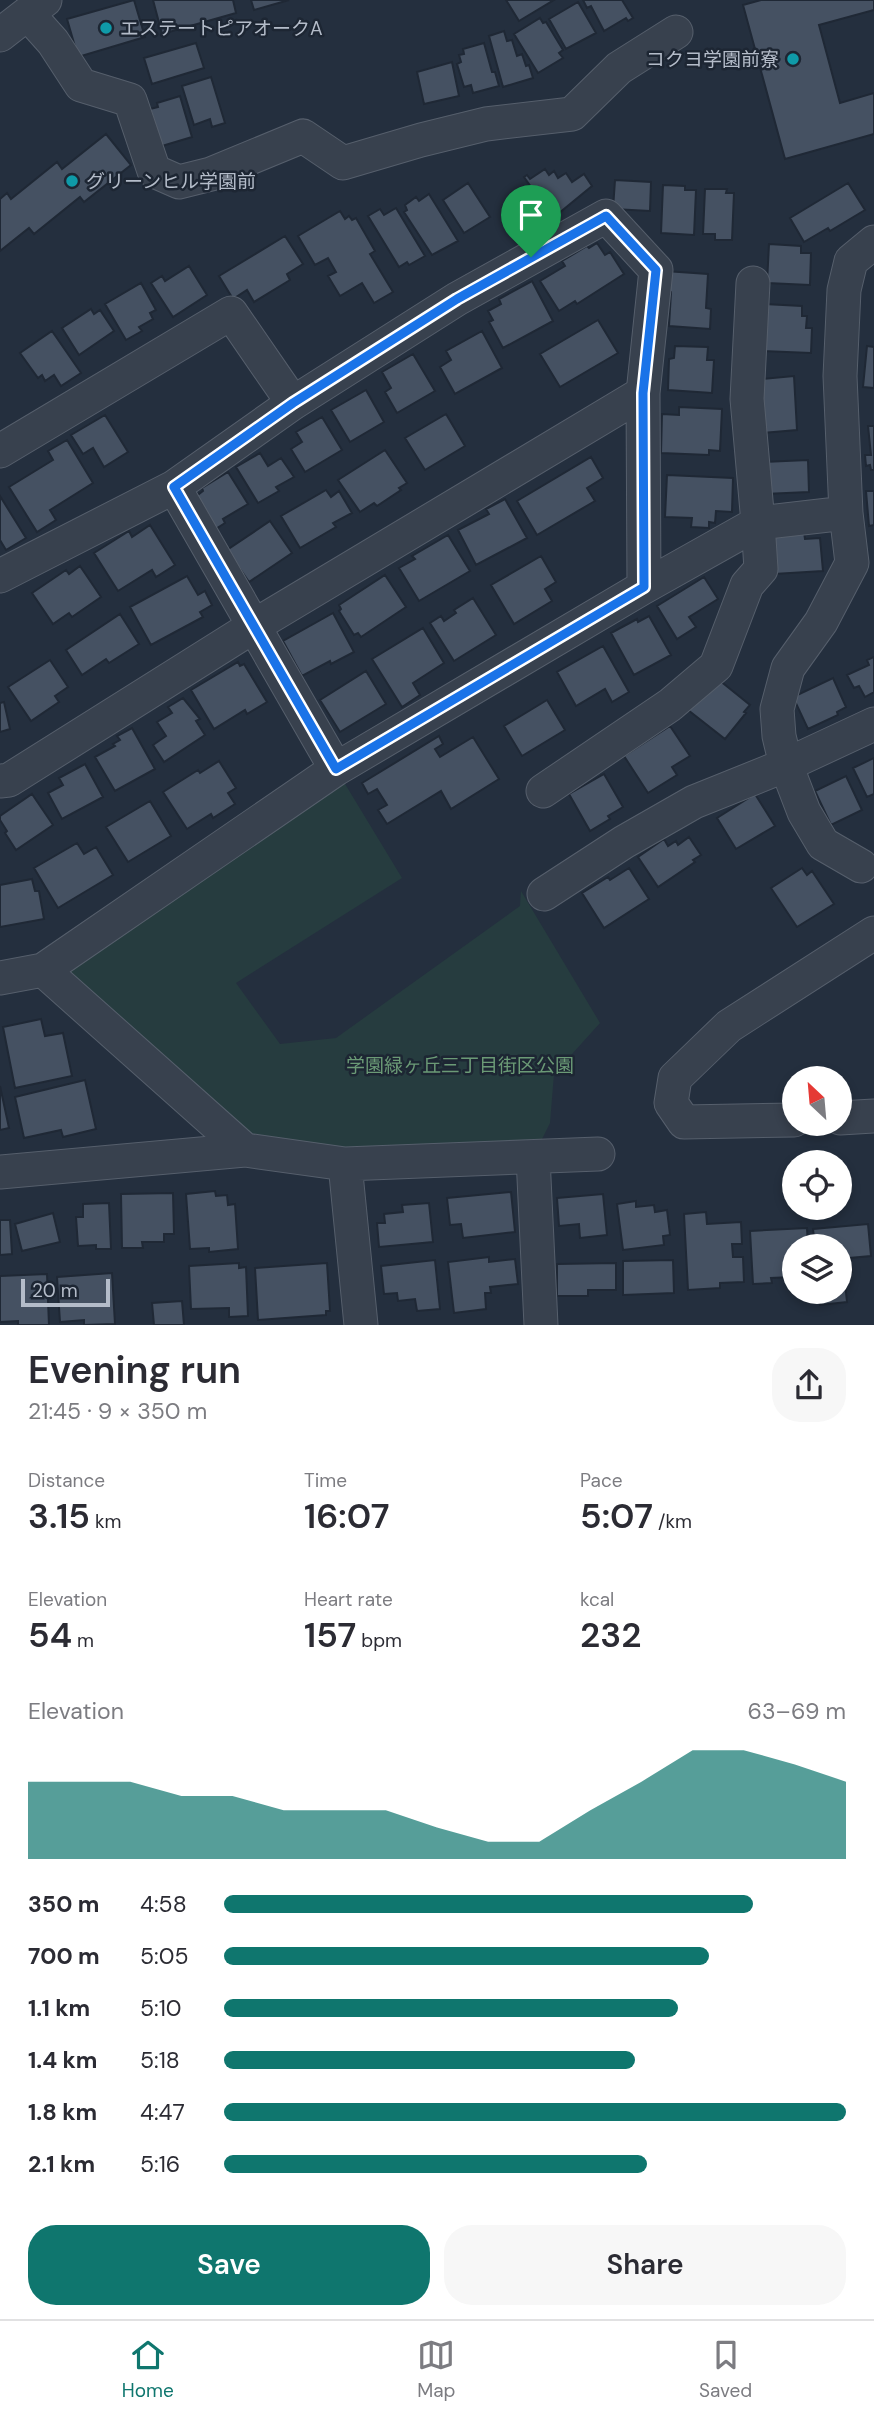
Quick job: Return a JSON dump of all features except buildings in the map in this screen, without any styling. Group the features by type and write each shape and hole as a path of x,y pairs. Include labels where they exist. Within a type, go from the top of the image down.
{"street":[{"path":"0,35 36,7 52,42 81,85 130,100 154,171 179,182 211,174 303,136 343,163 486,124 572,114 618,68 676,32"},
{"path":"0,576 174,487 293,403 457,299 606,216 656,270 643,393 644,587"},
{"path":"861,866 823,845 804,811 786,765 779,736 777,709 788,668 863,561 846,513 840,376 844,290 850,261 874,242"},
{"path":"543,791 670,705 716,666 747,585 761,569 747,399 752,283"},
{"path":"0,451 232,313 293,403"},
{"path":"0,781 9,780 254,626 643,393"},
{"path":"174,487 336,769"},
{"path":"0,978 43,971 336,769 644,587 758,523 846,513"},
{"path":"544,894 624,842 694,802 786,765 874,724"},
{"path":"782,1120 684,1122 671,1103 675,1078 729,1026 874,933"},
{"path":"43,971 245,1150"},
{"path":"852,1117 874,1116"},
{"path":"0,1172 245,1150 345,1164 598,1154"},
{"path":"533,1157 541,1325"},
{"path":"345,1164 361,1325"}],"green space":[{"name":"学園緑ヶ丘三丁目街区公園","path":"336,769 402,878 236,983 280,1044 336,1038 520,906 521,891 600,1023 554,1074 550,1123 533,1157 245,1150 43,970"}],"place":[{"name":"エステートピアオークA","path":"106,28"},
{"name":"コクヨ学園前寮","path":"793,59"},
{"name":"グリーンヒル学園前","path":"72,181"}],"route":[{"path":"606,216 656,270 643,393 644,587 336,769 174,487 293,403 457,299 531,257 606,216"}]}
